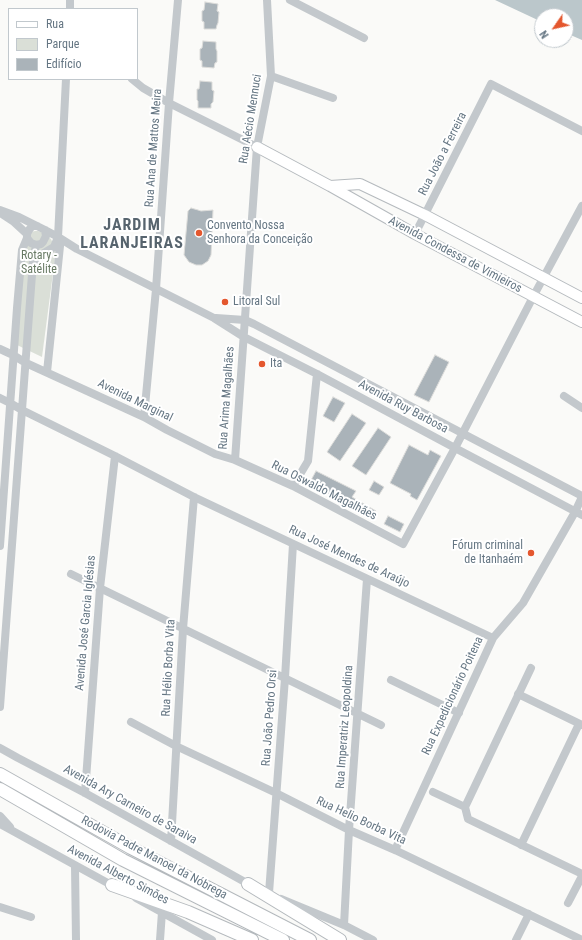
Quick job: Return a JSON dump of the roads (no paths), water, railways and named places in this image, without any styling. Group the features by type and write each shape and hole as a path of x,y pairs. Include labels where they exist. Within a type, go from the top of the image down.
{"highway":[{"name":"Rodovia Padre Manoel da Nóbrega","path":"0,774 131,848 310,940"},
{"name":"Rodovia Padre Manoel da Nóbrega","path":"0,789 123,860 284,940"},
{"path":"248,884 340,940"},
{"path":"112,885 188,912 252,940"}],"main road":[{"name":"Avenida Condessa de Vimieiros","path":"257,147 415,234 582,322"},
{"name":"Avenida Condessa de Vimieiros","path":"330,186 360,184 425,215 582,298"}],"street":[{"name":"Rua Ana de Mattos Meira","path":"144,417 156,290 169,102 178,0"},
{"name":"Rua Aécio Mennuci","path":"244,337 257,147 271,76 267,0"},
{"path":"290,0 364,38"},
{"path":"271,76 333,98"},
{"path":"47,372 58,237 66,80"},
{"name":"Avenida Condessa de Vimieiros","path":"133,80 143,88 257,147"},
{"name":"Rua João a Ferreira","path":"415,234 492,84 582,131"},
{"name":"Avenida Ruy Barbosa","path":"0,211 14,222 27,236 30,243 46,247 66,246 77,249"},
{"name":"Avenida Ruy Barbosa","path":"0,211 19,217 156,290 214,318 244,337 579,513"},
{"path":"455,448 533,297 581,211"},
{"path":"0,546 22,250 29,230 32,226 37,226"},
{"path":"0,707 33,261 38,244 45,240 46,236 44,230"},
{"path":"33,267 44,253 57,247"},
{"name":"Avenida Ruy Barbosa","path":"214,318 245,320 582,496"},
{"name":"Rua Arima Magalhães","path":"235,460 244,337"},
{"name":"Avenida Marginal","path":"0,348 26,363 144,417 215,454 235,460"},
{"path":"292,486 308,461 317,374"},
{"path":"564,396 582,408"},
{"path":"0,398 115,456"},
{"path":"8,428 21,429"},
{"name":"Rua Oswaldo Magalhães","path":"235,460 292,486 403,544 455,448"},
{"name":"Rua José Mendes de Araújo","path":"115,456 194,497 493,638"},
{"name":"Avenida José Garcia Iglésias","path":"85,793 100,588 115,456"},
{"name":"Rua Expedicionário Poitena","path":"395,850 493,638 523,603 579,513 582,496"},
{"name":"Rua Hélio Borba Vita","path":"171,842 183,629 194,497"},
{"name":"Rua João Pedro Orsi","path":"269,894 293,544"},
{"path":"71,574 381,725"},
{"name":"Rua Imperatriz Leopoldina","path":"344,925 366,579"},
{"path":"531,668 465,807 468,819 582,875 568,903"},
{"path":"391,680 459,712"},
{"path":"518,694 581,724 520,844"},
{"name":"Rua Helio Borba Vita","path":"131,722 176,746 276,793 349,830 395,850 582,940"},
{"name":"Avenida Ary Carneiro de Saraiva","path":"0,748 85,793 248,884 344,925 373,940"},
{"path":"433,792 465,807"},
{"name":"Avenida Alberto Simões","path":"0,816 13,830"},
{"name":"Avenida Alberto Simões","path":"0,824 212,940"},
{"path":"76,866 76,940"},
{"path":"0,907 31,916"},
{"path":"160,940 162,912"},
{"path":"516,940 529,914"}],"place":[{"name":"Convento Nossa Senhora da Conceição","path":"199,233"},
{"name":"Litoral Sul","path":"225,302"},
{"name":"Ita","path":"262,364"},
{"name":"Fórum criminal de Itanhaém","path":"531,553"}],"district":[{"name":"JARDIM LARANJEIRAS","path":"132,235"}],"park label":[{"name":"Rotary - Satélite","path":"39,263"}]}
